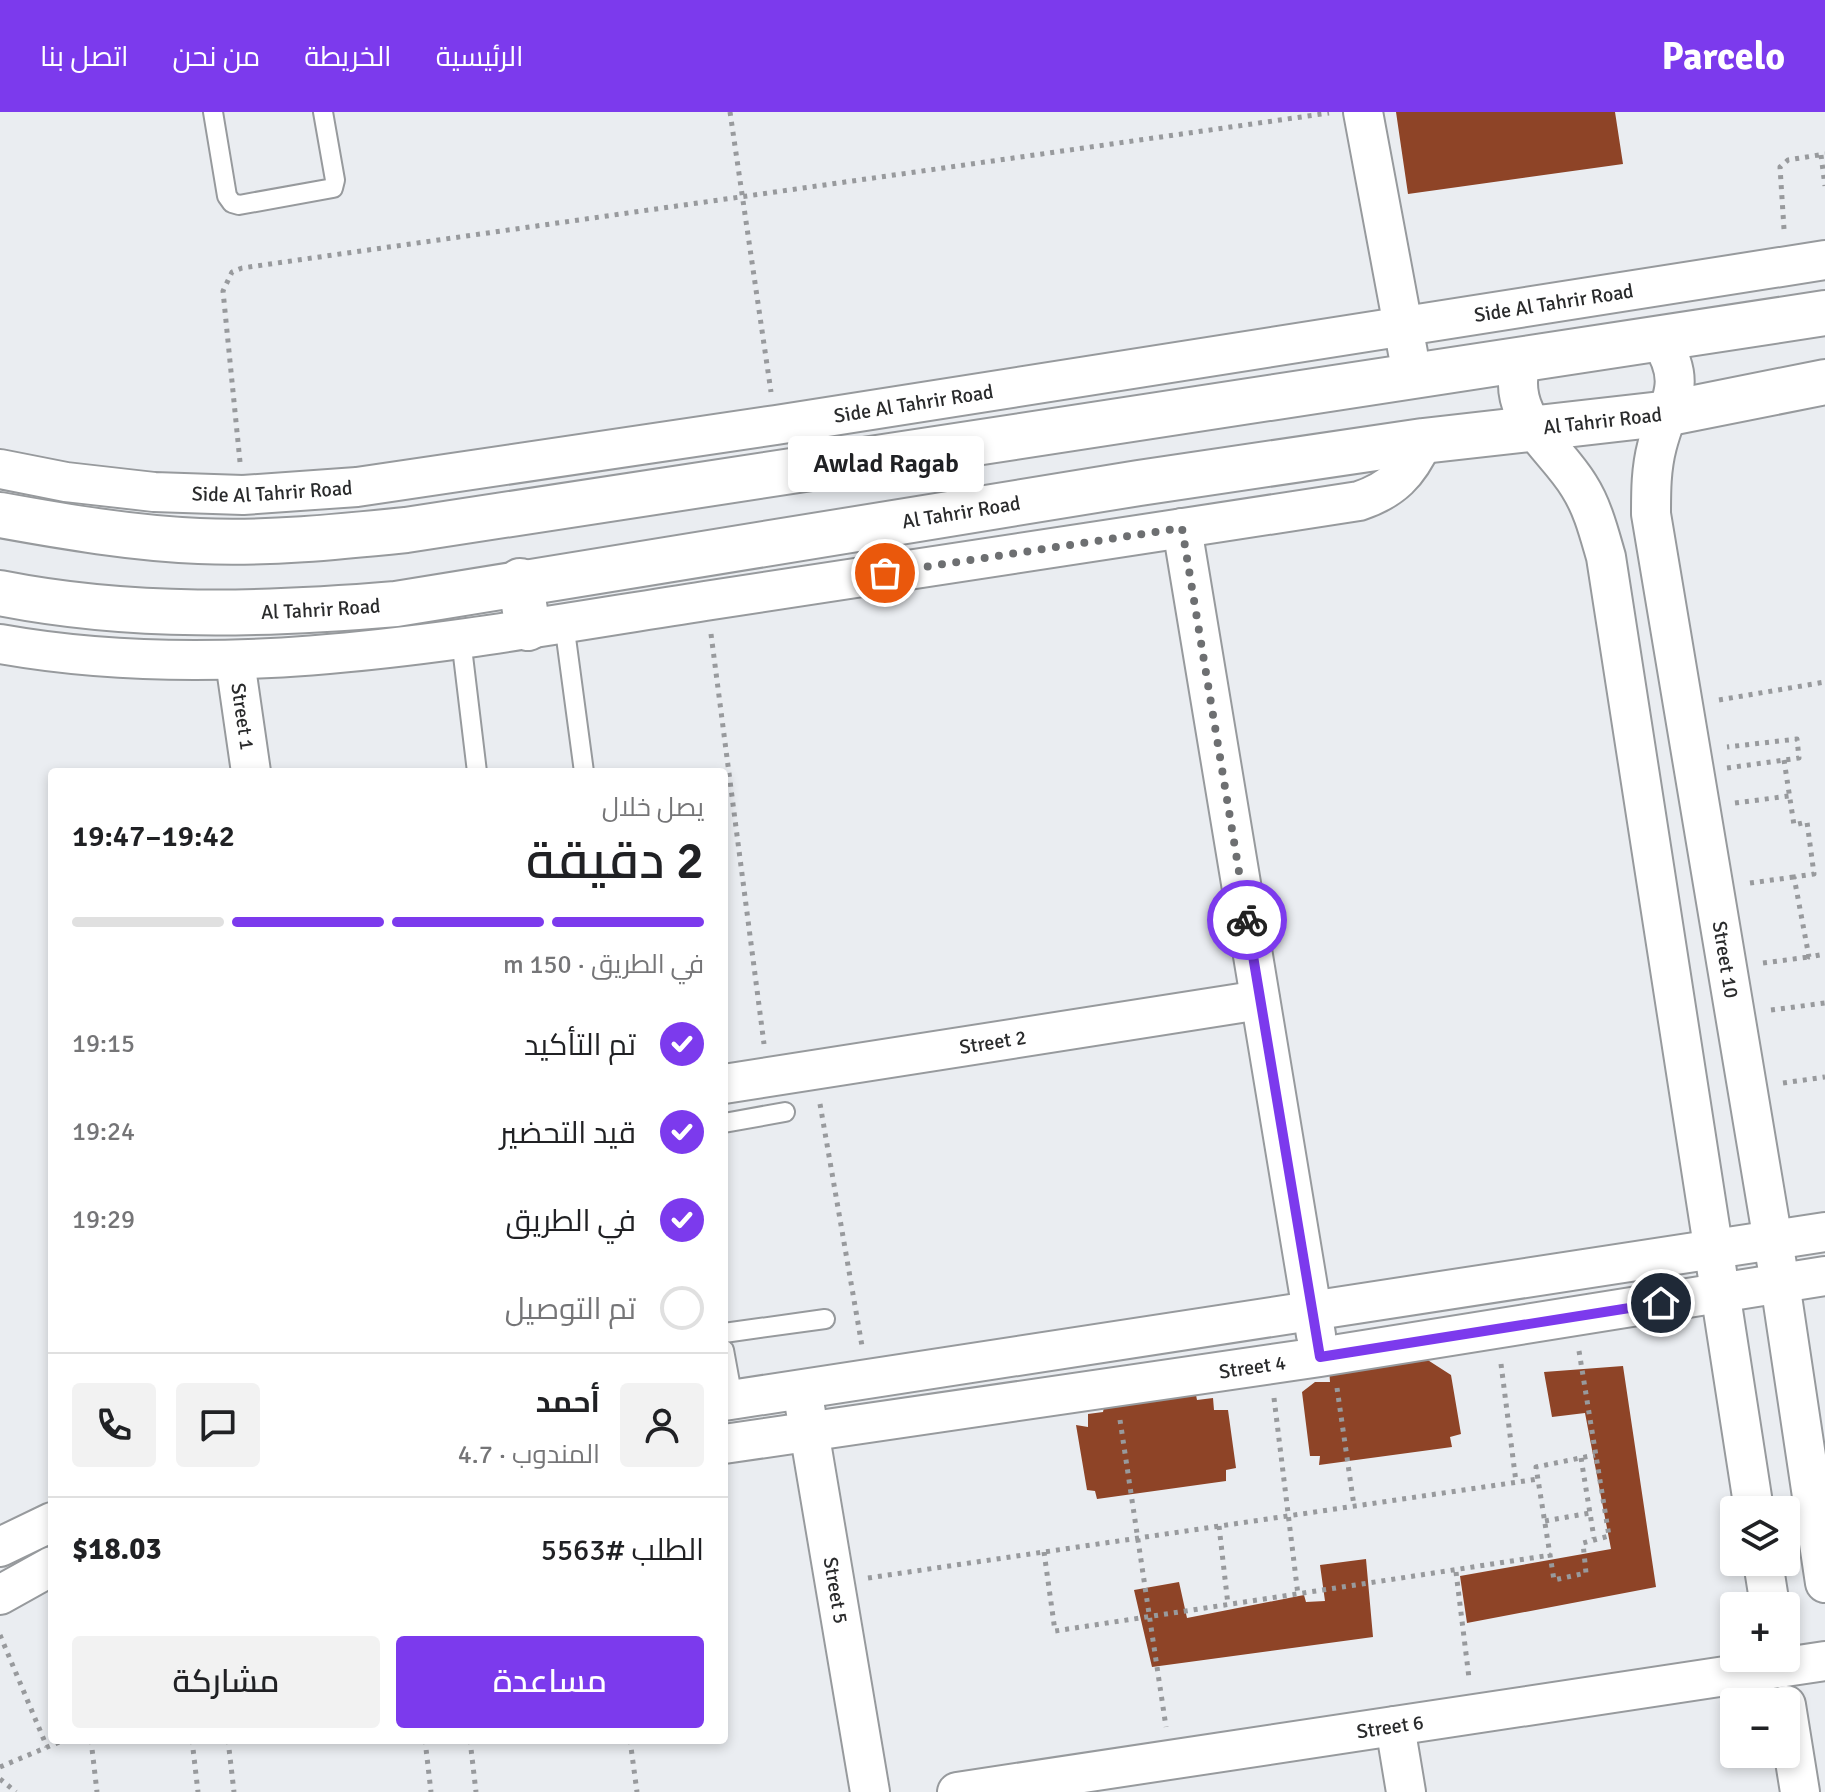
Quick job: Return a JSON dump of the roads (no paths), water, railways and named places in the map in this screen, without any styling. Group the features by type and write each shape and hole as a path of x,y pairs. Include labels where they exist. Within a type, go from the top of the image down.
{"street":[{"path":"1363,112 1412,376"},
{"name":"Side Al Tahrir Road","path":"0,469 66,482 154,492 243,495 357,487 776,425 1807,263"},
{"path":"0,515 93,532 200,541 307,540 406,530 1521,362 1825,313"},
{"name":"Street 10","path":"1660,340 1674,366 1676,380 1670,413 1657,445 1651,480 1651,514 1780,1283 1825,1583"},
{"path":"1521,362 1516,387 1518,399 1535,431 1581,489 1596,522 1606,557 1752,1496"},
{"name":"Al Tahrir Road","path":"0,593 111,609 285,613 396,604 520,581 1423,441 1535,431 1670,413 1825,382"},
{"path":"0,644 51,653 160,662 235,661 461,639 1359,501 1381,494 1400,481 1414,462 1423,441"},
{"path":"1182,528 1312,1311 1326,1356"},
{"path":"520,581 546,626"},
{"name":"Street 1","path":"235,661 250,768"},
{"name":"Street 2","path":"728,1083 1260,1000"},
{"path":"728,1400 1825,1232"},
{"name":"Street 4","path":"728,1443 1270,1365 1825,1276"},
{"name":"Street 5","path":"802,1389 870,1792"},
{"path":"0,1547 48,1524"},
{"path":"0,1595 48,1568"},
{"name":"Street 6","path":"957,1792 1473,1714 1783,1683 1825,1661"},
{"path":"1783,1683 1800,1792"},
{"path":"1395,1726 1406,1792"}],"lane":[{"path":"213,112 227,196 232,203 239,205 333,188 335,180 323,112"},
{"path":"546,626 583,768"},
{"path":"461,639 477,768"},
{"path":"728,1122 785,1112"},
{"path":"728,1332 825,1319"}],"place":[{"name":"Awlad Ragab","path":"885,573"}]}
